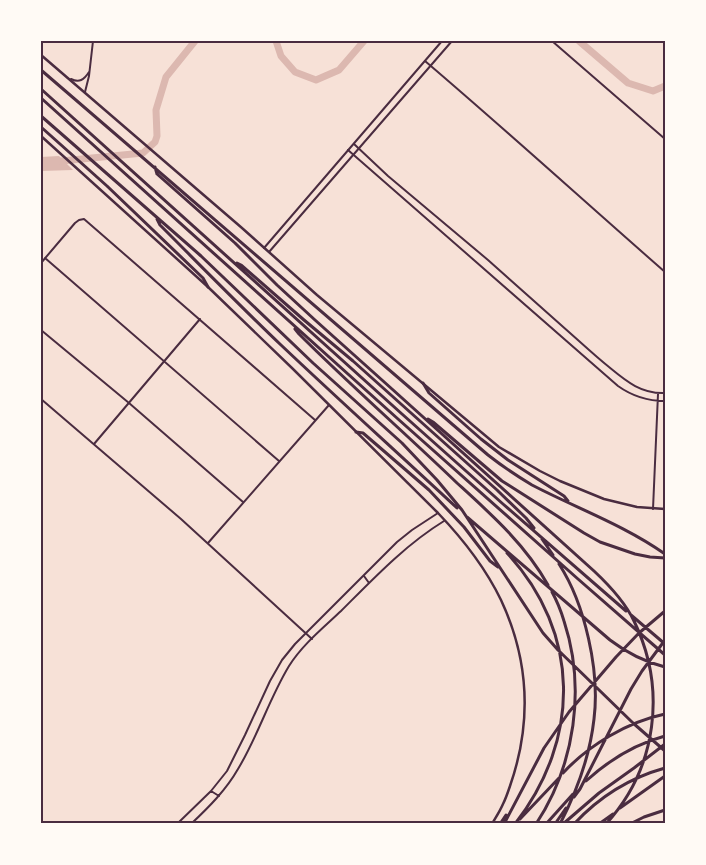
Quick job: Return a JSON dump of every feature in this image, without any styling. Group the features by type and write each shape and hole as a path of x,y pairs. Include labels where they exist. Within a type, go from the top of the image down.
{"highway":[{"path":"41,70 488,456 532,485 644,541 665,556"},
{"path":"41,89 460,466 665,644"},
{"path":"41,98 570,573 663,653"},
{"path":"41,116 156,216 409,450 462,510 543,633 633,723 665,751"},
{"path":"41,127 95,175 203,278 208,287"},
{"path":"153,166 157,174 235,243 314,320 602,578 623,604 634,620 642,640 647,657 654,706 648,746 642,768 622,804 606,824"},
{"path":"156,216 160,225 281,345 386,444 496,542 619,647 643,660 665,667"},
{"path":"235,263 241,265 353,361 497,490 526,518 563,570 579,606 588,637 595,707 593,726 580,779 562,824"},
{"path":"292,324 299,334 337,372 513,536 530,557 554,596 570,642 574,670 574,715 572,736 559,781 536,824"},
{"path":"423,383 429,394 481,439 508,460 564,496 570,503"},
{"path":"424,417 433,422 502,481 584,533 600,542 635,554 650,557 665,556"},
{"path":"356,432 363,433 429,490 464,526 490,562 500,569"},
{"path":"496,542 525,575 542,602 555,633 562,666 562,710 555,749 548,770 515,824"},
{"path":"502,824 544,748 569,712 616,656 665,611"},
{"path":"555,824 580,789 631,689 665,640"},
{"path":"515,824 565,770 592,748 625,728 665,714"},
{"path":"546,824 586,781 610,761 639,745 665,736"},
{"path":"562,824 594,797 665,744"},
{"path":"574,824 612,791 639,777 665,768"},
{"path":"599,824 665,776"},
{"path":"630,824 665,810"}],"main road":[{"path":"41,55 321,298 499,447 531,467 604,499 637,507 665,510"},
{"path":"41,136 208,287 445,520 478,562 500,598 516,640 524,691 525,712 516,768 503,804 492,824"}],"street":[{"path":"85,92 90,70 93,41"},
{"path":"264,248 442,41"},
{"path":"268,252 452,41"},
{"path":"552,41 665,139"},
{"path":"425,61 665,272"},
{"path":"67,78 80,81 86,77 90,70"},
{"path":"354,144 388,176 488,260 625,381 644,391 665,394"},
{"path":"348,150 618,386 644,399 665,401"},
{"path":"408,204 414,197"},
{"path":"41,263 75,223 84,219 315,420"},
{"path":"45,258 279,461"},
{"path":"94,444 200,320"},
{"path":"41,330 243,502"},
{"path":"653,509 658,394"},
{"path":"41,399 208,543 312,639"},
{"path":"208,543 329,405"},
{"path":"177,824 211,791 227,770 270,681 295,644 397,542 438,513"},
{"path":"191,824 219,796 238,769 279,684 302,649 408,546 445,520"},
{"path":"364,576 369,582"},
{"path":"211,791 219,796"}],"shaded area":[{"path":"59,156 73,170 41,171 41,157"}],"waterway":[{"path":"41,163 143,153 155,142 157,136 156,110 166,77 195,41"},
{"path":"276,41 281,56 295,72 316,80 339,70 364,41"},
{"path":"579,41 628,83 653,91 665,86"}]}
